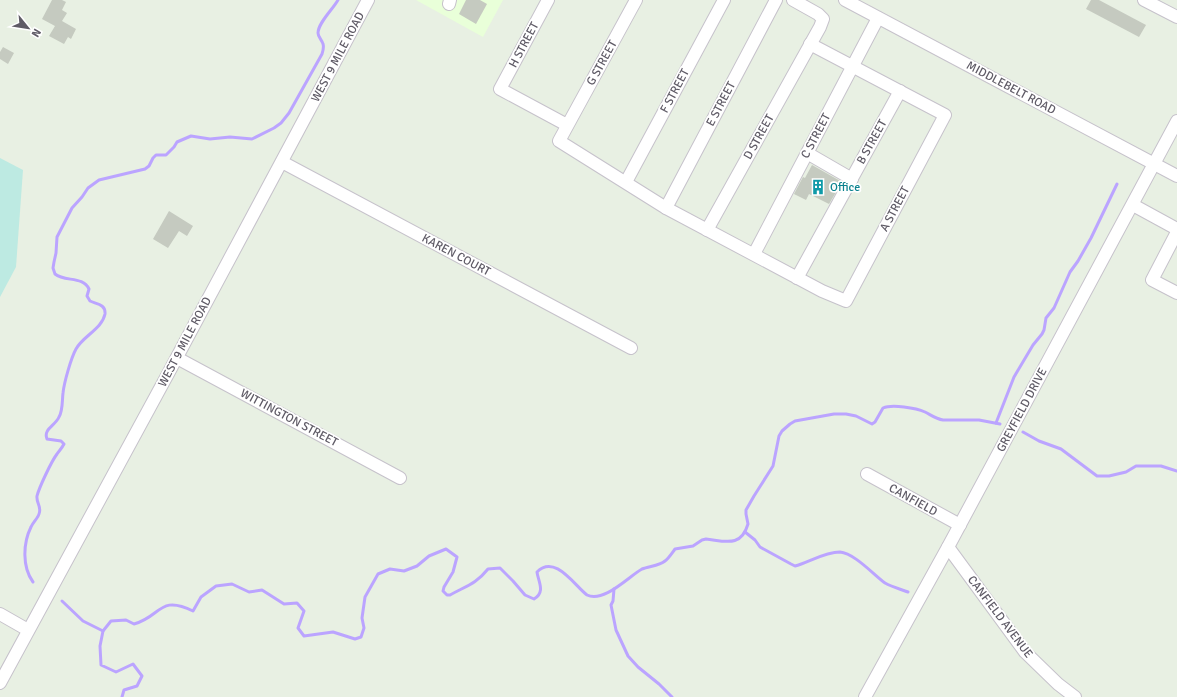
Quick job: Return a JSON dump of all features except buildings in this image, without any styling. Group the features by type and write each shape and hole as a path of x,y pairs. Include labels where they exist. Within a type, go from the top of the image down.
{"street":[{"name":"WEST 9 MILE ROAD","path":"0,683 177,358 368,0"},
{"name":"H STREET","path":"548,0 500,90 567,125"},
{"name":"G STREET","path":"626,182 559,141 636,0"},
{"name":"F STREET","path":"626,182 724,0"},
{"name":"E STREET","path":"666,208 776,0"},
{"name":"D STREET","path":"708,230 823,19 818,14 793,0"},
{"name":"MIDDLEBELT ROAD","path":"844,0 1177,176"},
{"path":"1144,0 1177,17"},
{"name":"C STREET","path":"754,254 878,18"},
{"name":"A STREET","path":"797,278 822,291 846,300 946,115 810,44"},
{"name":"B STREET","path":"797,278 900,91"},
{"name":"GREYFIELD DRIVE","path":"865,697 960,525 1177,121"},
{"path":"807,153 852,179"},
{"name":"KAREN COURT","path":"282,162 631,348"},
{"path":"626,182 666,208 797,278"},
{"path":"1133,205 1177,229"},
{"path":"1177,232 1152,280 1177,293"},
{"name":"WITTINGTON STREET","path":"177,358 400,478"},
{"name":"CANFIELD","path":"867,474 960,525"},
{"name":"CANFIELD AVENUE","path":"948,547 1025,652 1058,684 1075,697"},
{"path":"0,614 28,630"}],"shaded area":[{"path":"416,0 503,0 483,37"},
{"path":"0,158 23,170 16,267 0,297"}],"waterway":[{"path":"33,582 29,576 25,562 26,540 28,533 40,512 37,498 40,487 54,458 64,444 61,441 47,439 46,436 48,430 60,414 65,383 74,353 79,344 100,324 105,314 102,306 90,301 87,296 89,289 83,282 59,276 55,274 53,268 57,237 72,208 88,188 99,180 145,169 149,166 156,155 166,155 177,142 191,136 210,139 230,137 252,139 281,123 289,113 322,54 323,45 318,34 320,25 338,0"},
{"path":"996,423 1014,377 1033,345 1042,334 1046,318 1054,308 1070,272 1091,238 1117,184"},
{"path":"122,697 124,690 137,686 142,676 133,664 116,672 101,665 100,646 103,631 111,621 126,620 134,624 150,617 161,608 173,605 182,606 193,611 201,597 216,586 232,584 249,592 262,590 284,604 297,603 304,611 298,628 304,636 333,632 355,639 361,637 364,628 362,618 365,597 378,574 390,569 404,571 417,566 429,556 446,549 457,557 453,572 444,587 443,591 447,595 450,595 470,584 484,574 488,569 500,568 525,595 534,599 540,593 537,572 544,567 551,567 564,573 587,595 594,597 616,588 642,569 663,563 675,549 693,546 706,539 732,541 741,537 748,524 746,510 773,466 779,436 782,431 795,421 834,414 846,414 856,416 872,424 875,422 883,408 898,406 925,412 943,420 979,420 1000,424"},
{"path":"1023,432 1039,441 1061,449 1097,476 1109,476 1126,472 1136,466 1161,466 1177,471"},
{"path":"745,532 755,540 760,547 795,566 834,552 846,553 885,583 908,592"},
{"path":"614,589 613,601 611,605 616,630 628,656 638,667 672,697"},
{"path":"62,601 83,621 103,631"}],"place":[{"name":"Office","path":"818,187"}]}
